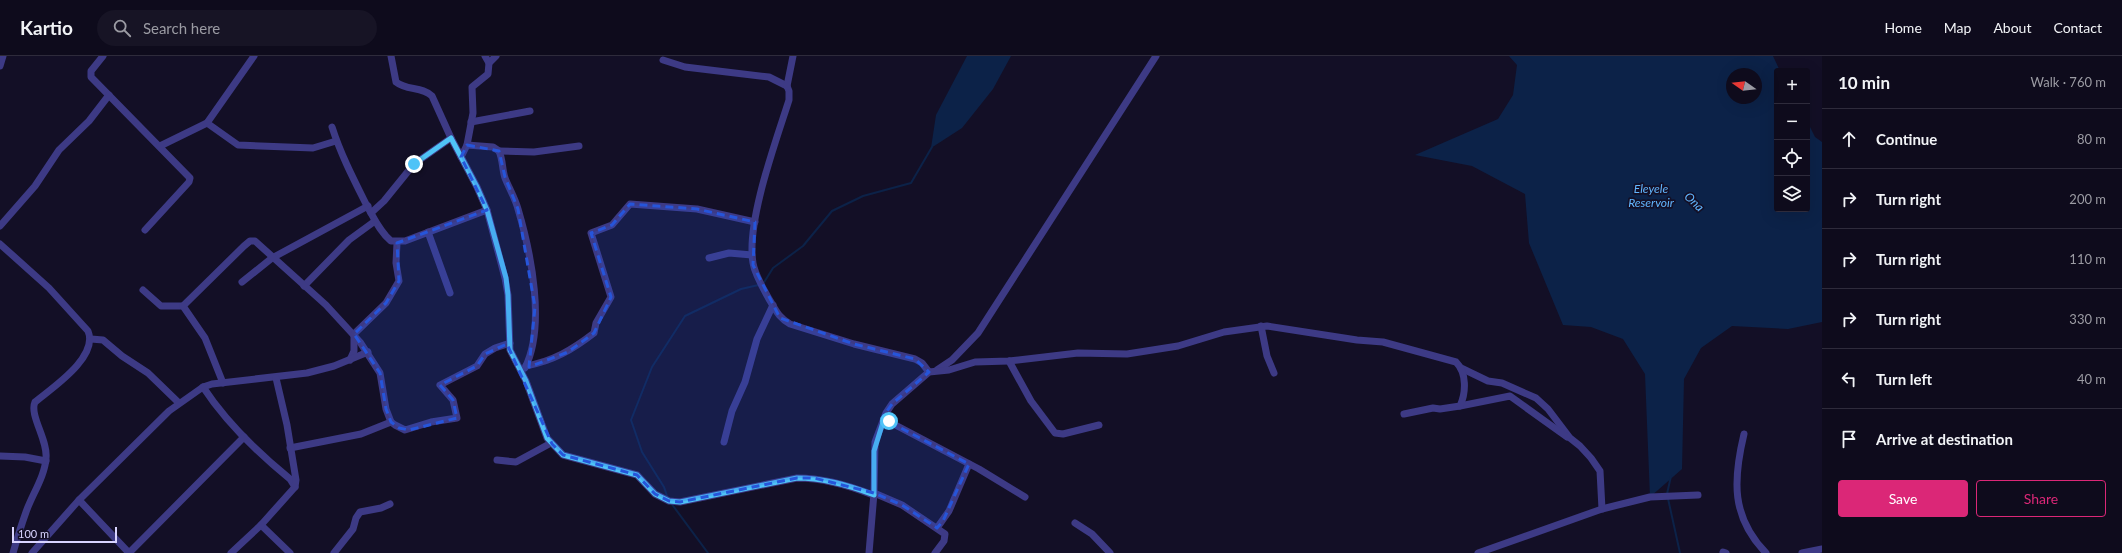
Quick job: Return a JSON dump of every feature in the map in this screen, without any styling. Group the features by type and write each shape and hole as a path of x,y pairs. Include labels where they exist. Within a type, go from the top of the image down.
{"street":[{"path":"0,66 3,56"},
{"path":"102,56 91,71 91,77 190,178 189,182 144,230"},
{"path":"160,146 207,124 254,56"},
{"path":"392,56 396,82 405,87 427,91 432,96 487,210 506,278 510,350 522,373 551,443 563,455 637,475 655,494 669,501 680,502 802,478 834,481 902,505 937,528 945,534 946,538 935,553"},
{"path":"461,157 467,145 473,113 472,87 488,74 489,63 485,56"},
{"path":"489,63 496,56"},
{"path":"793,56 787,86 789,91 789,100 770,159 755,222 752,255 761,283 780,318 790,324 854,344 915,359 932,372 949,370 975,362 1009,361 1078,353 1133,353 1178,346 1224,332 1260,326 1274,326 1357,340 1383,342 1456,362 1461,368 1488,381 1502,383 1536,398 1548,409 1570,438"},
{"path":"869,553 874,494 874,451 884,419 892,404 932,372 952,360 978,333 1156,56"},
{"path":"663,60 684,67 769,77 787,86"},
{"path":"0,226 35,186 59,150 89,121 109,95"},
{"path":"471,122 530,111"},
{"path":"207,124 238,145 313,148 336,141"},
{"path":"332,127 336,141 352,178 375,221 387,238 397,243 487,210"},
{"path":"242,282 272,258 384,202 414,164 451,138"},
{"path":"467,145 493,147 499,151 534,152 579,146"},
{"path":"499,151 505,177 518,208 533,287 535,312 533,345 522,373"},
{"path":"526,366 550,360 562,355 594,333 596,324 611,297 591,233 612,225 630,204 698,209 755,222"},
{"path":"304,286 349,240 375,221"},
{"path":"428,232 450,293"},
{"path":"143,290 160,306 183,306 250,241 255,241 272,258 326,305 354,334 368,352 380,373 391,422 399,428 406,430 431,422 457,418 453,400 440,385 477,366 485,354 495,348 510,343"},
{"path":"350,360 354,351 354,334 386,303 399,281 396,262 397,243"},
{"path":"0,244 49,288 88,331 90,340 84,355 74,370 35,402 33,406 33,414 45,442 46,461 13,553"},
{"path":"709,258 729,253 752,255"},
{"path":"724,442 732,411 746,382 757,339 773,305"},
{"path":"183,306 205,338 223,383"},
{"path":"1260,326 1266,356 1274,373"},
{"path":"90,340 103,340 122,356 148,373 179,403"},
{"path":"32,553 79,500 179,403 203,387 223,383 276,378 334,366 368,352"},
{"path":"1009,361 1031,401 1055,433 1063,434 1099,425"},
{"path":"1460,406 1465,385 1461,368"},
{"path":"231,553 261,525 295,487 296,480 276,378"},
{"path":"203,387 212,402 244,438 290,480 295,487"},
{"path":"1404,414 1434,408 1440,409 1460,406 1510,396 1524,404 1556,430 1570,438 1586,452 1600,471 1602,509"},
{"path":"884,419 969,464 1024,497"},
{"path":"290,448 361,434 391,422"},
{"path":"1744,434 1736,473 1739,509 1746,524 1766,553"},
{"path":"79,500 129,553 244,438"},
{"path":"497,460 516,462 551,443"},
{"path":"0,456 25,457 46,461"},
{"path":"937,528 949,511 969,464"},
{"path":"1478,553 1602,509 1650,497 1698,495"},
{"path":"334,553 353,529 356,518 360,512 381,508 390,504"},
{"path":"1075,523 1092,534 1110,553"},
{"path":"261,525 290,553"},
{"path":"1802,553 1822,549"}],"highlighted area":[{"path":"467,145 499,151 505,177 518,209 535,307 529,367 568,352 594,333 611,297 591,233 612,225 630,204 697,209 755,222 753,265 780,318 854,344 915,359 929,372 892,404 882,418 969,464 943,521 937,528 902,505 874,493 814,478 797,478 680,502 669,501 655,494 637,475 563,455 552,444 507,344 485,354 477,366 440,385 453,400 457,418 409,430 399,428 391,422 386,409 380,373 354,334 386,303 399,281 397,243 487,210 461,157"}],"water":[{"path":"967,56 1011,56 993,89 962,128 931,148 936,115"},
{"name":"Eleyele Reservoir","path":"1509,56 1773,56 1779,68 1774,68 1774,212 1810,212 1810,127 1815,137 1822,142 1822,322 1788,329 1732,326 1701,348 1684,379 1682,469 1650,497 1645,374 1623,339 1591,327 1563,325 1529,243 1525,194 1472,166 1415,155 1498,119 1513,95 1517,65"}],"waterway":[{"path":"668,499 664,487 642,452 631,420 652,367 685,316 741,289 763,284 773,268 803,246 832,211 863,196 911,183 932,147"},
{"path":"1671,476 1667,494 1680,553"},
{"path":"671,503 708,553"}],"route":[{"path":"414,164 451,138 477,187 487,210 506,278 511,338 510,350 526,381 547,438 563,455 637,475 655,494 669,501 680,502 716,496 797,478 814,478 834,481 874,495 875,442 884,419 889,421"}],"water label":[{"name":"Ona","path":"1694,202"}]}
